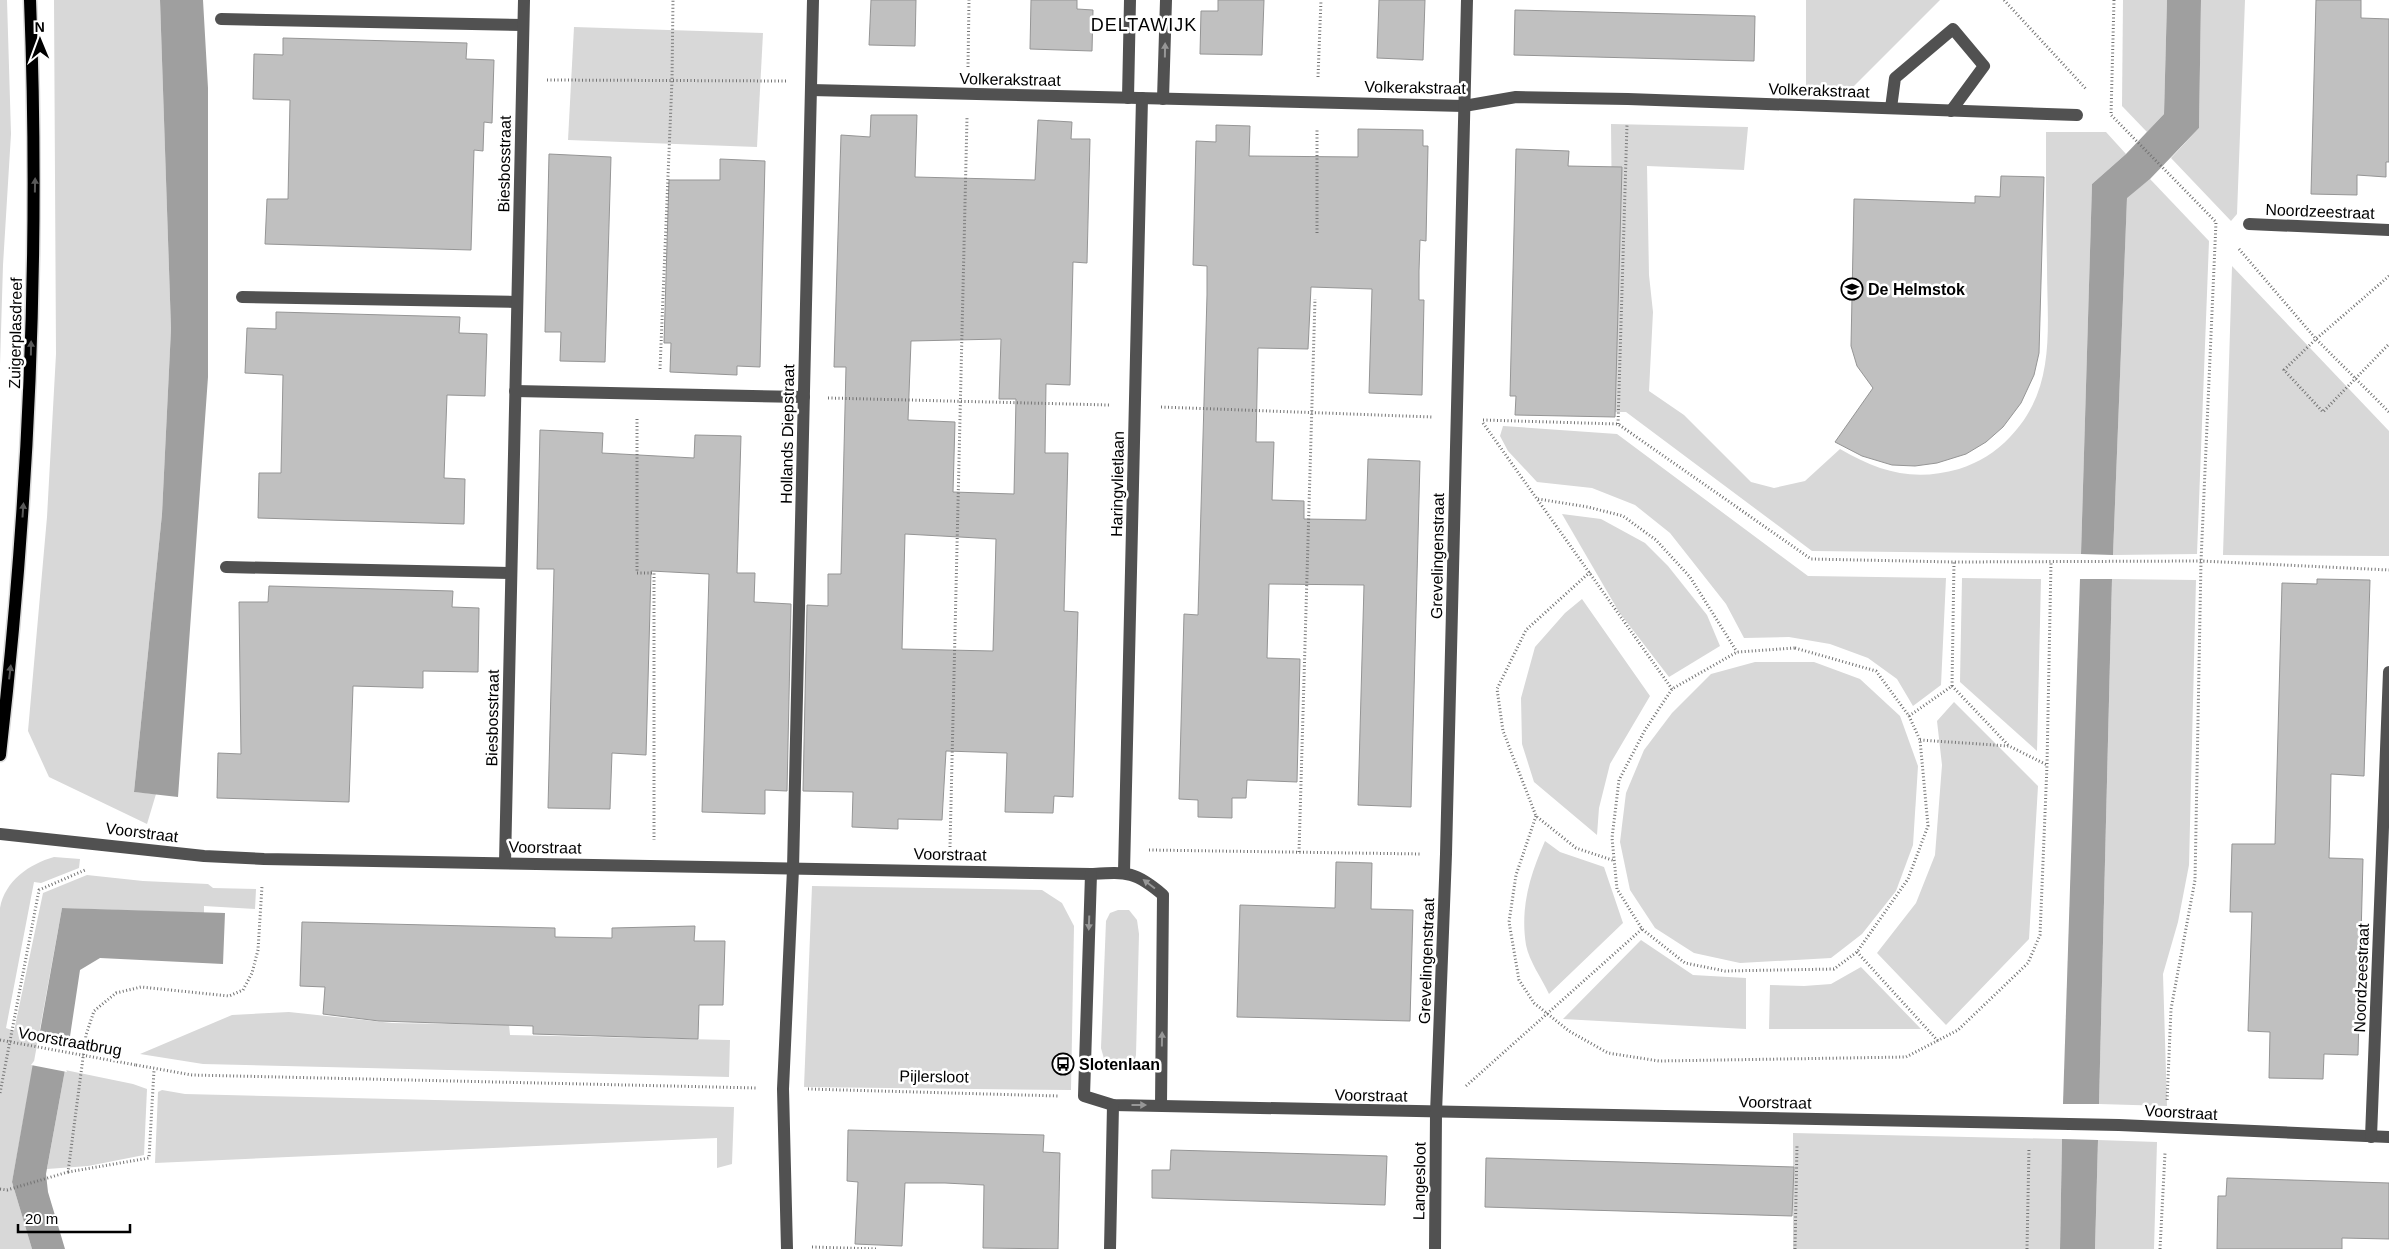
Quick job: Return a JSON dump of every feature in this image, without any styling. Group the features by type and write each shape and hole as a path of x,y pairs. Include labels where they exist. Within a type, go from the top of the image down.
{"main road":[{"name":"Zuigerplasdreef","path":"0,755 15,624 30,417 36,172 30,0"}],"street":[{"name":"Biesbosstraat","path":"505,863 524,0"},
{"name":"Hollands Diepstraat","path":"793,869 813,0"},
{"path":"1128,98 1130,0"},
{"path":"1163,98 1166,0"},
{"name":"Grevelingenstraat","path":"1436,1113 1446,854 1467,0"},
{"path":"221,19 523,25"},
{"path":"1891,108 1895,78 1953,29 1984,66 1951,111"},
{"name":"Volkerakstraat","path":"811,86 968,94 1464,106 1516,97 1628,99 2078,115"},
{"name":"Haringvlietlaan","path":"1124,872 1142,98"},
{"name":"Noordzeestraat","path":"2249,224 2389,230"},
{"path":"242,297 517,302"},
{"path":"515,390 804,397"},
{"path":"226,567 511,573"},
{"name":"Noordzeestraat","path":"2371,1136 2386,821 2389,672"},
{"name":"Voorstraat","path":"0,834 99,843 204,856 264,859 1090,874 1124,872 1144,879 1163,895 1161,1106"},
{"path":"787,1248 783,1089 793,869"},
{"path":"1084,1096 1090,874"},
{"name":"Voorstraat","path":"1084,1096 1113,1105 1436,1113 2029,1122 2389,1137"},
{"path":"1110,1249 1113,1105"},
{"name":"Langesloot","path":"1434,1249 1436,1113"}],"path":[{"path":"660,394 672,80 673,0"},
{"path":"949,870 969,0"},
{"path":"2004,0 2091,94"},
{"path":"2111,115 2114,0"},
{"path":"522,80 672,80 811,86"},
{"path":"1618,424 1628,99"},
{"path":"2104,108 2222,230"},
{"path":"2160,1249 2171,1008 2194,880 2201,561 2216,222"},
{"path":"2234,244 2316,339 2389,412"},
{"path":"2389,276 2316,339 2284,370 2323,412 2389,344"},
{"path":"1299,852 1315,298"},
{"path":"637,393 637,573 654,573 654,866"},
{"path":"1672,689 1482,420 1618,424 1811,559 1954,562 2201,561 2389,570"},
{"path":"1538,499 1588,507 1623,516 1656,540 1690,577 1736,652"},
{"path":"1954,562 1952,686 2009,746 2047,765"},
{"path":"1536,816 1516,875 1509,922 1519,980 1534,1003 1569,1031 1608,1053 1659,1061 1906,1057 1958,1030 2028,963 2040,935 2047,765 2052,562"},
{"path":"1590,572 1526,630 1497,689 1503,731 1536,816 1576,848 1615,861"},
{"path":"1795,648 1876,671 1909,716 1920,740 1928,826 1908,879 1857,952 1834,969 1725,971 1685,963 1642,929 1617,888 1612,838 1619,780 1645,730 1672,689 1736,652 1795,648"},
{"path":"1909,716 1952,686"},
{"path":"1920,740 2009,746"},
{"path":"0,1093 39,890 89,869 99,843"},
{"path":"1124,849 1446,854"},
{"path":"68,1172 86,1035 94,1011 116,993 142,987 229,996 242,990 252,973 258,950 264,859"},
{"path":"1436,1113 1642,929"},
{"path":"1857,952 1938,1041"},
{"name":"Voorstraatbrug","path":"0,1040 154,1070"},
{"path":"0,1189 7,1190 68,1172 150,1158 154,1070"},
{"name":"Pijlersloot","path":"154,1070 192,1075 1084,1096"},
{"path":"1795,1249 1797,1119"},
{"path":"2027,1249 2029,1122"},
{"path":"787,1248 878,1249"}],"shaded area":[{"path":"0,0 7,0 11,134 3,265 0,365"},
{"path":"54,0 160,0 171,329 162,514 134,792 156,794 147,824 49,777 28,731 47,517 56,354"},
{"path":"160,0 203,0 208,88 208,377 178,797 134,792 162,514 171,329"},
{"path":"1806,0 1940,0 1847,93 1806,92"},
{"path":"2123,0 2167,0 2164,114 2147,132 2122,106"},
{"path":"2167,0 2201,0 2199,128 2150,179 2127,198 2113,555 2081,554 2092,184 2126,154 2164,114"},
{"path":"2201,0 2245,0 2237,214 2231,221 2171,158 2199,128"},
{"path":"574,27 763,33 757,147 568,140"},
{"path":"1611,124 1748,127 1744,170 1647,166 1649,275 1653,312 1649,391 1684,415 1751,482 1774,488 1805,481 1840,449 1883,469 1927,475 1959,469 1973,464 1993,452 2010,437 2025,418 2036,398 2046,356 2048,312 2046,132 2106,132 2126,154 2092,184 2081,554 1812,551 1626,412 1614,412"},
{"path":"2150,179 2209,241 2197,554 2113,555 2127,197"},
{"path":"2232,266 2389,431 2389,556 2223,555"},
{"path":"1503,426 1617,434 1808,576 1946,578 1941,685 1913,706 1897,679 1868,658 1830,644 1789,637 1744,638 1726,604 1670,533 1635,505 1592,488 1537,482 1508,451 1500,436"},
{"path":"1562,514 1601,519 1645,543 1668,566 1707,615 1720,646 1669,677 1619,612"},
{"path":"1962,578 2041,579 2037,751 1960,682"},
{"path":"2080,579 2112,579 2099,1104 2063,1104"},
{"path":"2112,579 2196,580 2189,865 2178,922 2163,974 2167,1106 2099,1104"},
{"path":"1582,599 1650,696 1610,764 1599,808 1597,835 1534,782 1522,744 1521,698 1535,647 1565,613"},
{"path":"1755,662 1814,662 1860,679 1900,716 1918,766 1913,845 1896,891 1862,934 1831,958 1740,963 1694,953 1655,928 1630,890 1620,842 1626,793 1644,750 1672,713 1711,674"},
{"path":"1954,702 2038,786 2029,939 1946,1025 1877,953 1916,903 1935,855 1942,765 1937,721"},
{"path":"1545,841 1560,852 1604,867 1623,923 1549,994 1530,957 1524,931 1525,904 1535,866"},
{"path":"54,857 80,859 79,868 41,883 34,882 6,1028 14,1031 43,893 87,875 143,881 208,884 213,888 256,889 255,909 204,906 204,913 62,908 12,1182 32,1249 0,1249 0,908 7,890 20,875 36,864"},
{"path":"812,886 1042,890 1062,903 1074,926 1071,1090 804,1087"},
{"path":"62,908 225,913 223,964 100,958 80,970 69,1043 39,1037"},
{"path":"1118,910 1129,910 1137,920 1139,934 1136,1055 1133,1068 1123,1072 1106,1066 1101,1048 1106,921 1110,913"},
{"path":"1641,940 1693,975 1746,978 1746,1029 1563,1019"},
{"path":"1861,967 1921,1029 1769,1029 1770,985 1804,986 1831,984"},
{"path":"289,1012 392,1023 509,1025 510,1035 730,1040 729,1077 203,1064 140,1054 232,1015"},
{"path":"33,1063 65,1070 46,1174 48,1192 65,1249 32,1249 12,1182"},
{"path":"65,1070 133,1084 147,1089 144,1155 88,1166 47,1169"},
{"path":"162,1090 185,1094 734,1107 732,1164 717,1168 717,1138 155,1163 158,1092"},
{"path":"1793,1133 2062,1139 2060,1249 1793,1249"},
{"path":"2062,1139 2098,1140 2095,1249 2060,1249"},
{"path":"2098,1140 2157,1142 2154,1249 2095,1249"}],"pier":[{"path":"37,1034 72,1041 72,1043 69,1045 38,1039"},
{"path":"34,1061 65,1067 67,1072 31,1065"}],"building":[{"path":"871,0 916,0 915,46 869,45"},
{"path":"1031,0 1077,0 1077,9 1093,10 1092,51 1030,49"},
{"path":"1218,0 1264,0 1262,55 1200,54 1201,11 1218,11"},
{"path":"1379,0 1425,0 1423,60 1377,58"},
{"path":"2316,0 2361,0 2361,18 2389,19 2389,162 2386,162 2386,177 2357,175 2357,195 2311,194"},
{"path":"1515,10 1755,16 1754,61 1514,55"},
{"path":"283,38 467,43 466,59 494,60 492,123 484,122 483,151 474,150 471,250 265,244 267,199 288,199 290,100 253,99 254,54 283,55"},
{"path":"871,115 917,115 915,177 1035,180 1038,120 1072,122 1071,139 1090,139 1087,263 1073,262 1070,385 1046,384 1045,453 1068,453 1064,611 1078,612 1073,797 1054,796 1053,813 1005,812 1007,753 946,751 942,820 898,819 898,829 852,827 853,792 803,791 807,605 828,606 828,574 841,574 846,367 834,367 841,135 870,137","holes":["1001,339 999,399 1016,399 1014,494 953,492 955,422 908,420 911,341","905,534 996,539 993,651 902,649"]},
{"path":"1216,125 1250,126 1249,156 1358,157 1358,129 1423,130 1423,146 1428,146 1426,241 1420,240 1419,271 1419,300 1424,300 1422,395 1369,393 1372,289 1311,287 1308,349 1258,348 1256,442 1274,442 1272,500 1304,501 1304,519 1366,520 1368,459 1420,461 1411,807 1358,805 1364,585 1269,584 1267,658 1300,659 1297,782 1247,780 1246,798 1232,798 1232,818 1198,817 1198,800 1179,799 1184,614 1198,615 1207,295 1207,266 1193,265 1196,141 1216,142"},
{"path":"1516,149 1569,151 1568,166 1622,167 1615,417 1515,415 1516,396 1510,396"},
{"path":"549,154 611,157 605,362 560,361 561,332 545,332"},
{"path":"720,159 765,161 760,367 737,366 737,375 670,372 671,343 664,343 669,180 720,180"},
{"path":"2001,176 2044,177 2039,353 2034,375 2021,403 2003,427 1986,442 1966,454 1937,463 1915,466 1892,465 1862,456 1835,442 1873,388 1857,366 1851,346 1854,199 1975,203 1975,196 2000,197"},
{"path":"276,312 460,317 459,333 487,334 485,396 447,395 444,478 465,479 464,524 258,518 259,473 281,473 283,375 245,373 247,328 276,329"},
{"path":"540,430 603,433 602,453 694,458 695,435 741,436 737,573 755,573 754,602 791,604 787,791 765,790 765,814 702,812 709,574 651,571 646,755 612,753 610,809 548,808 554,569 537,569"},
{"path":"2317,579 2370,580 2364,776 2331,774 2329,858 2363,859 2358,1055 2324,1054 2323,1079 2269,1078 2270,1032 2248,1031 2252,912 2230,912 2232,844 2275,844 2282,583 2317,584"},
{"path":"269,586 453,591 452,607 479,608 478,672 423,671 423,688 353,686 349,802 217,798 218,753 241,754 239,602 268,602"},
{"path":"1336,862 1372,863 1371,909 1413,910 1410,1021 1237,1017 1240,905 1335,908"},
{"path":"302,922 555,928 555,937 612,938 612,928 695,926 694,941 725,941 723,1005 699,1005 698,1039 533,1034 533,1026 379,1021 323,1014 325,987 300,986"},
{"path":"848,1130 1044,1135 1043,1152 1060,1153 1058,1249 983,1248 984,1185 945,1183 905,1183 902,1246 855,1244 858,1182 847,1181"},
{"path":"1171,1150 1387,1156 1385,1205 1152,1198 1152,1170 1170,1170"},
{"path":"1486,1158 1794,1167 1792,1216 1485,1207"},
{"path":"2227,1178 2389,1183 2389,1239 2342,1238 2342,1249 2217,1249 2218,1196 2226,1196"}],"place":[{"name":"De Helmstok","path":"1852,289"},
{"name":"Slotenlaan","path":"1063,1064"}],"district":[{"name":"DELTAWIJK","path":"1144,25"}]}
